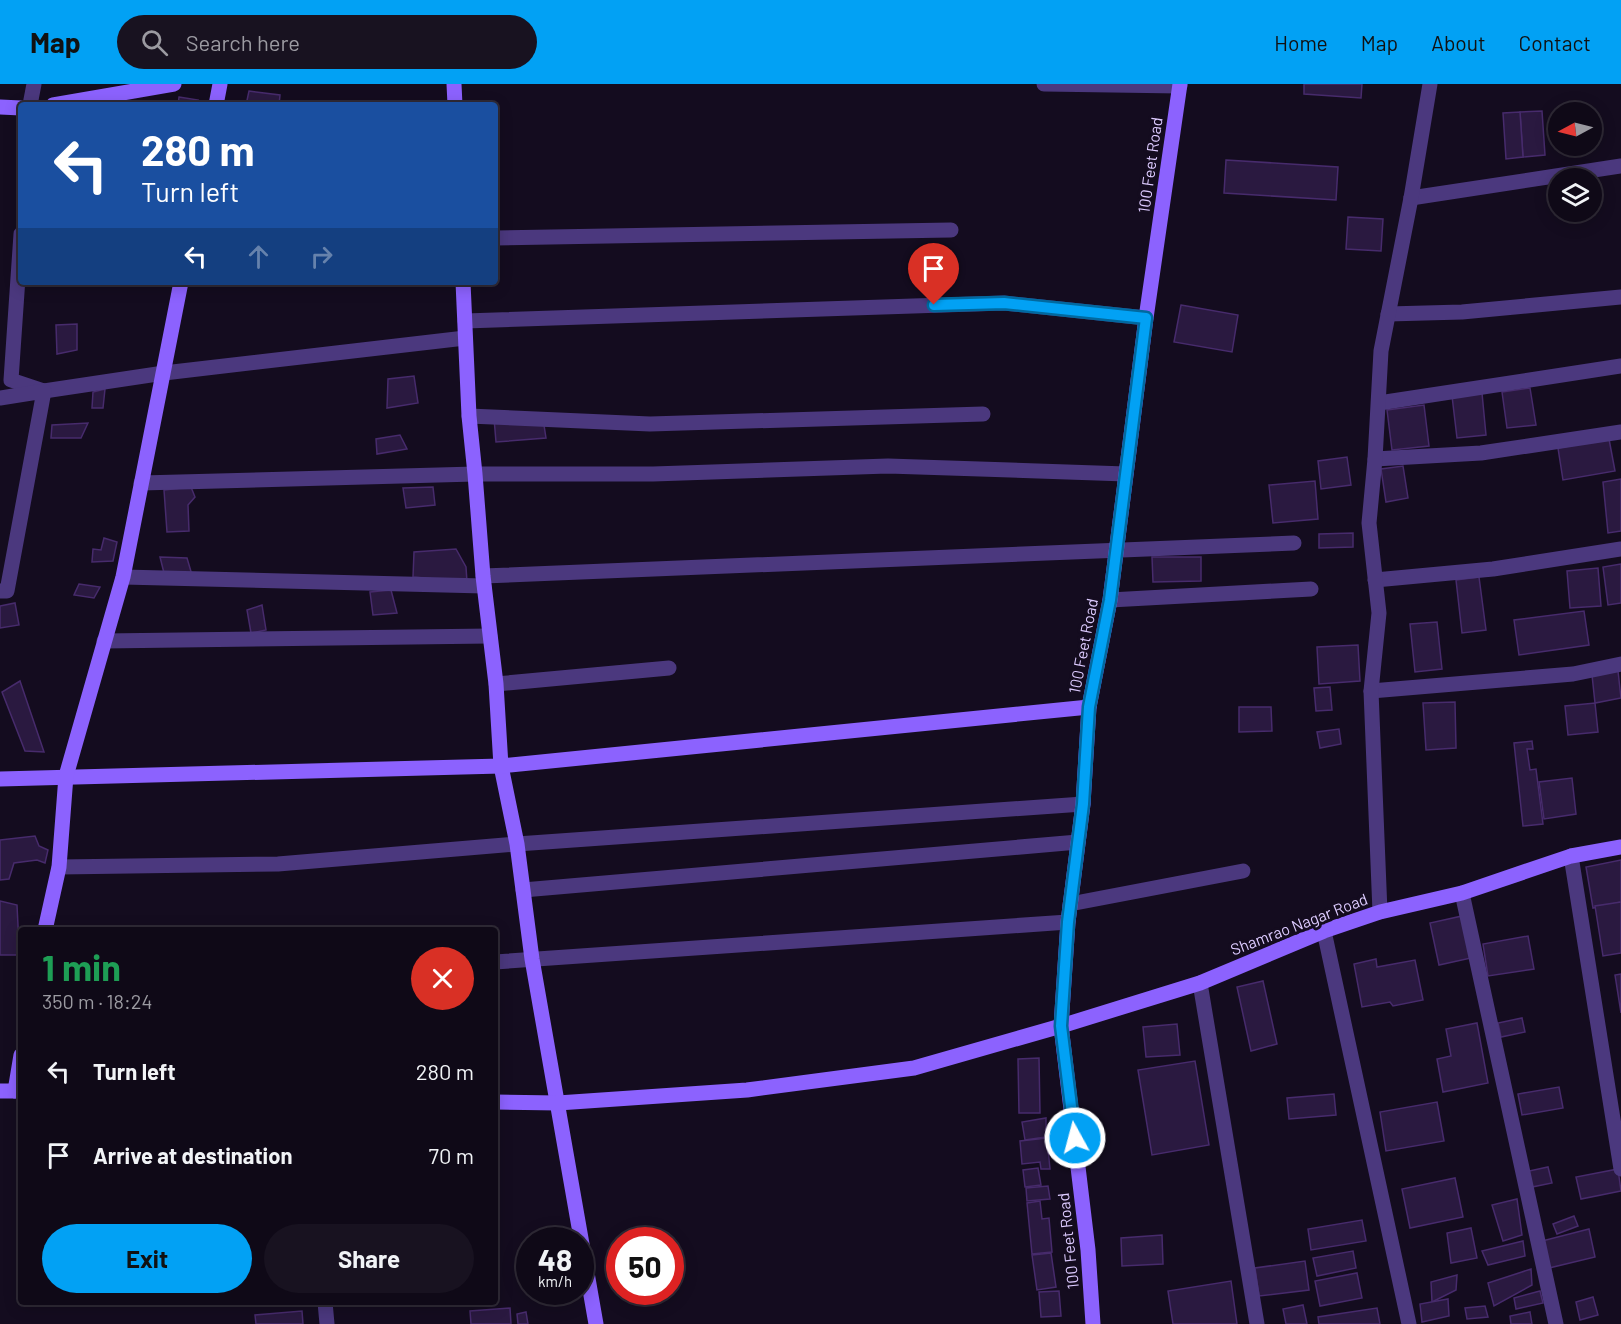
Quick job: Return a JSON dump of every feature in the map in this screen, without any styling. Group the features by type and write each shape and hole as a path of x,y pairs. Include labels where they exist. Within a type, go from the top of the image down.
{"street":[{"path":"31,102 34,84"},
{"path":"70,102 174,84"},
{"path":"217,102 220,84"},
{"path":"454,84 455,102"},
{"path":"1044,84 1180,85"},
{"path":"1380,912 1371,691 1379,613 1369,523 1381,351 1411,198 1430,84"},
{"name":"100 Feet Road","path":"1093,1324 1088,1250 1061,1026 1068,922 1083,804 1089,707 1110,600 1146,318 1180,85"},
{"path":"0,107 18,108"},
{"path":"1411,198 1621,166"},
{"path":"498,238 951,230"},
{"path":"18,278 11,380 44,391"},
{"path":"46,927 59,867 66,776 123,577 180,285"},
{"path":"463,285 469,416 496,684 501,766 517,844 532,959 596,1324"},
{"path":"1388,314 1462,312 1621,297"},
{"path":"465,321 1004,303 1146,318"},
{"path":"0,398 164,373 465,338"},
{"path":"1379,403 1621,366"},
{"path":"0,591 7,591 44,391"},
{"path":"469,416 650,423 983,414"},
{"path":"1375,459 1481,453 1621,432"},
{"path":"141,483 475,474 653,474 888,466 1126,474"},
{"path":"123,577 484,581 1294,543"},
{"path":"1375,580 1493,569 1621,549"},
{"path":"1110,600 1311,589"},
{"path":"104,641 490,636"},
{"path":"1371,691 1573,674 1621,664"},
{"path":"496,684 669,668"},
{"path":"0,779 501,766 1089,707"},
{"path":"59,867 278,864 517,844 1083,804"},
{"path":"523,890 1078,842"},
{"name":"Shamrao Nagar Road","path":"498,1102 558,1103 747,1090 914,1068 1061,1026 1200,982 1324,931 1380,912 1462,893 1571,856 1621,847"},
{"path":"1571,856 1621,1169"},
{"path":"1070,904 1244,871"},
{"path":"1462,893 1556,1324"},
{"path":"498,962 1068,922"},
{"path":"1324,931 1409,1324"},
{"path":"1200,982 1257,1324"},
{"path":"12,1091 18,1067"},
{"path":"325,1305 327,1324"}],"building":[{"path":"1304,84 1362,84 1361,98 1304,94"},
{"path":"249,91 280,95 279,102 247,102"},
{"path":"179,97 198,100 197,102 178,102"},
{"path":"1542,111 1545,155 1523,157 1520,112"},
{"path":"1520,112 1523,157 1506,159 1503,113"},
{"path":"1226,160 1338,167 1336,200 1224,193"},
{"path":"1348,217 1383,219 1381,251 1346,249"},
{"path":"1181,305 1238,315 1232,352 1174,342"},
{"path":"77,324 77,350 57,354 56,325"},
{"path":"414,376 418,403 387,408 388,379"},
{"path":"1530,388 1536,425 1507,428 1502,392"},
{"path":"105,389 103,408 92,408 93,392"},
{"path":"1482,393 1486,435 1457,438 1452,396"},
{"path":"1424,405 1429,446 1392,450 1387,410"},
{"path":"494,418 543,419 546,438 496,442"},
{"path":"88,423 81,438 51,438 52,425"},
{"path":"400,435 407,449 377,454 376,439"},
{"path":"1609,439 1615,471 1563,480 1558,448"},
{"path":"1347,457 1351,485 1321,489 1318,461"},
{"path":"1403,466 1408,498 1386,502 1381,469"},
{"path":"1621,479 1621,531 1608,533 1603,482"},
{"path":"1315,481 1318,519 1273,523 1269,485"},
{"path":"191,487 195,497 188,505 189,531 167,532 164,490"},
{"path":"433,487 435,505 406,508 403,488"},
{"path":"1353,533 1353,547 1319,548 1319,534"},
{"path":"104,538 117,542 113,561 92,562 93,549 101,550"},
{"path":"456,549 466,567 467,582 413,577 414,552"},
{"path":"160,557 187,558 192,575 164,573"},
{"path":"1152,557 1201,557 1201,581 1153,582"},
{"path":"1621,564 1621,603 1608,605 1603,567"},
{"path":"1598,568 1601,606 1570,608 1567,571"},
{"path":"1479,577 1486,630 1462,633 1456,580"},
{"path":"79,584 100,587 94,598 74,595"},
{"path":"391,590 397,613 373,615 370,592"},
{"path":"15,603 19,625 0,628 0,606"},
{"path":"262,605 266,630 251,633 247,610"},
{"path":"1584,611 1589,645 1519,655 1514,620"},
{"path":"1437,622 1442,669 1415,672 1410,624"},
{"path":"1358,645 1360,681 1319,684 1317,647"},
{"path":"1618,671 1621,698 1595,703 1592,675"},
{"path":"20,681 44,752 25,751 2,692"},
{"path":"1330,687 1332,710 1316,711 1314,688"},
{"path":"1455,702 1456,748 1426,750 1423,703"},
{"path":"1595,703 1598,732 1568,735 1565,706"},
{"path":"1239,707 1271,707 1272,731 1239,732"},
{"path":"1339,729 1341,744 1320,748 1317,732"},
{"path":"1532,741 1533,749 1527,749 1530,770 1536,769 1543,824 1523,826 1514,743"},
{"path":"1572,778 1576,814 1544,819 1539,782"},
{"path":"35,836 39,846 48,850 45,863 37,860 14,863 9,879 0,880 0,840"},
{"path":"1621,860 1621,902 1593,908 1586,867"},
{"path":"0,901 17,905 18,927 18,955 0,955"},
{"path":"1621,902 1621,953 1603,956 1595,906"},
{"path":"1462,916 1471,958 1439,965 1430,923"},
{"path":"1528,936 1534,969 1488,976 1483,944"},
{"path":"1376,959 1377,967 1415,960 1423,1000 1393,1006 1390,1002 1362,1007 1354,964"},
{"path":"1621,974 1621,1013 1615,975"},
{"path":"1263,981 1277,1044 1251,1051 1237,987"},
{"path":"1522,1018 1525,1032 1501,1037 1498,1023"},
{"path":"1477,1023 1488,1083 1443,1092 1437,1059 1451,1056 1446,1029"},
{"path":"1177,1024 1180,1055 1146,1057 1143,1027"},
{"path":"1039,1058 1040,1113 1019,1113 1018,1059"},
{"path":"1195,1061 1209,1145 1152,1155 1138,1070"},
{"path":"1559,1087 1563,1108 1522,1115 1518,1094"},
{"path":"1334,1094 1336,1115 1289,1119 1287,1098"},
{"path":"1437,1102 1444,1141 1386,1151 1380,1112"},
{"path":"1046,1118 1046,1137 1025,1140 1022,1122"},
{"path":"1047,1138 1050,1169 1041,1169 1040,1162 1022,1164 1020,1141"},
{"path":"1548,1167 1552,1183 1532,1187 1529,1171"},
{"path":"1038,1168 1041,1185 1025,1187 1023,1170"},
{"path":"1618,1169 1621,1191 1581,1199 1576,1177"},
{"path":"1455,1178 1463,1217 1410,1228 1402,1189"},
{"path":"1048,1186 1050,1199 1027,1201 1026,1188"},
{"path":"1517,1199 1522,1235 1503,1241 1492,1205"},
{"path":"1040,1201 1042,1219 1049,1218 1052,1252 1032,1254 1027,1203"},
{"path":"1574,1216 1578,1226 1557,1234 1553,1224"},
{"path":"1362,1220 1366,1241 1311,1250 1308,1229"},
{"path":"1471,1228 1477,1258 1451,1263 1447,1233"},
{"path":"1589,1229 1595,1257 1549,1268 1542,1241"},
{"path":"1162,1235 1163,1264 1122,1266 1121,1238"},
{"path":"1523,1241 1525,1256 1488,1265 1482,1251"},
{"path":"1353,1251 1356,1268 1317,1276 1313,1258"},
{"path":"1051,1253 1056,1287 1037,1290 1032,1255"},
{"path":"1305,1261 1309,1290 1259,1296 1255,1268"},
{"path":"1531,1269 1532,1285 1494,1306 1488,1283"},
{"path":"1357,1273 1362,1298 1320,1306 1315,1281"},
{"path":"1457,1275 1456,1290 1432,1302 1431,1282"},
{"path":"1231,1281 1237,1324 1173,1324 1168,1291"},
{"path":"1059,1291 1061,1316 1041,1317 1039,1292"},
{"path":"1540,1291 1543,1303 1516,1309 1514,1298"},
{"path":"1593,1297 1598,1315 1580,1320 1576,1302"},
{"path":"1448,1299 1449,1316 1422,1322 1420,1304"},
{"path":"1303,1305 1307,1324 1286,1324 1283,1309"},
{"path":"1485,1306 1488,1317 1467,1319 1465,1308"},
{"path":"510,1308 511,1324 471,1324 470,1311"},
{"path":"1377,1308 1380,1324 1319,1324 1318,1317"},
{"path":"302,1311 303,1324 256,1324 255,1315"},
{"path":"526,1312 528,1324 518,1324 517,1314"},
{"path":"1530,1312 1532,1324 1511,1324 1510,1316"}],"route":[{"path":"934,305 1004,303 1146,318 1110,600 1089,707 1083,804 1068,922 1061,1026 1075,1138"}]}
